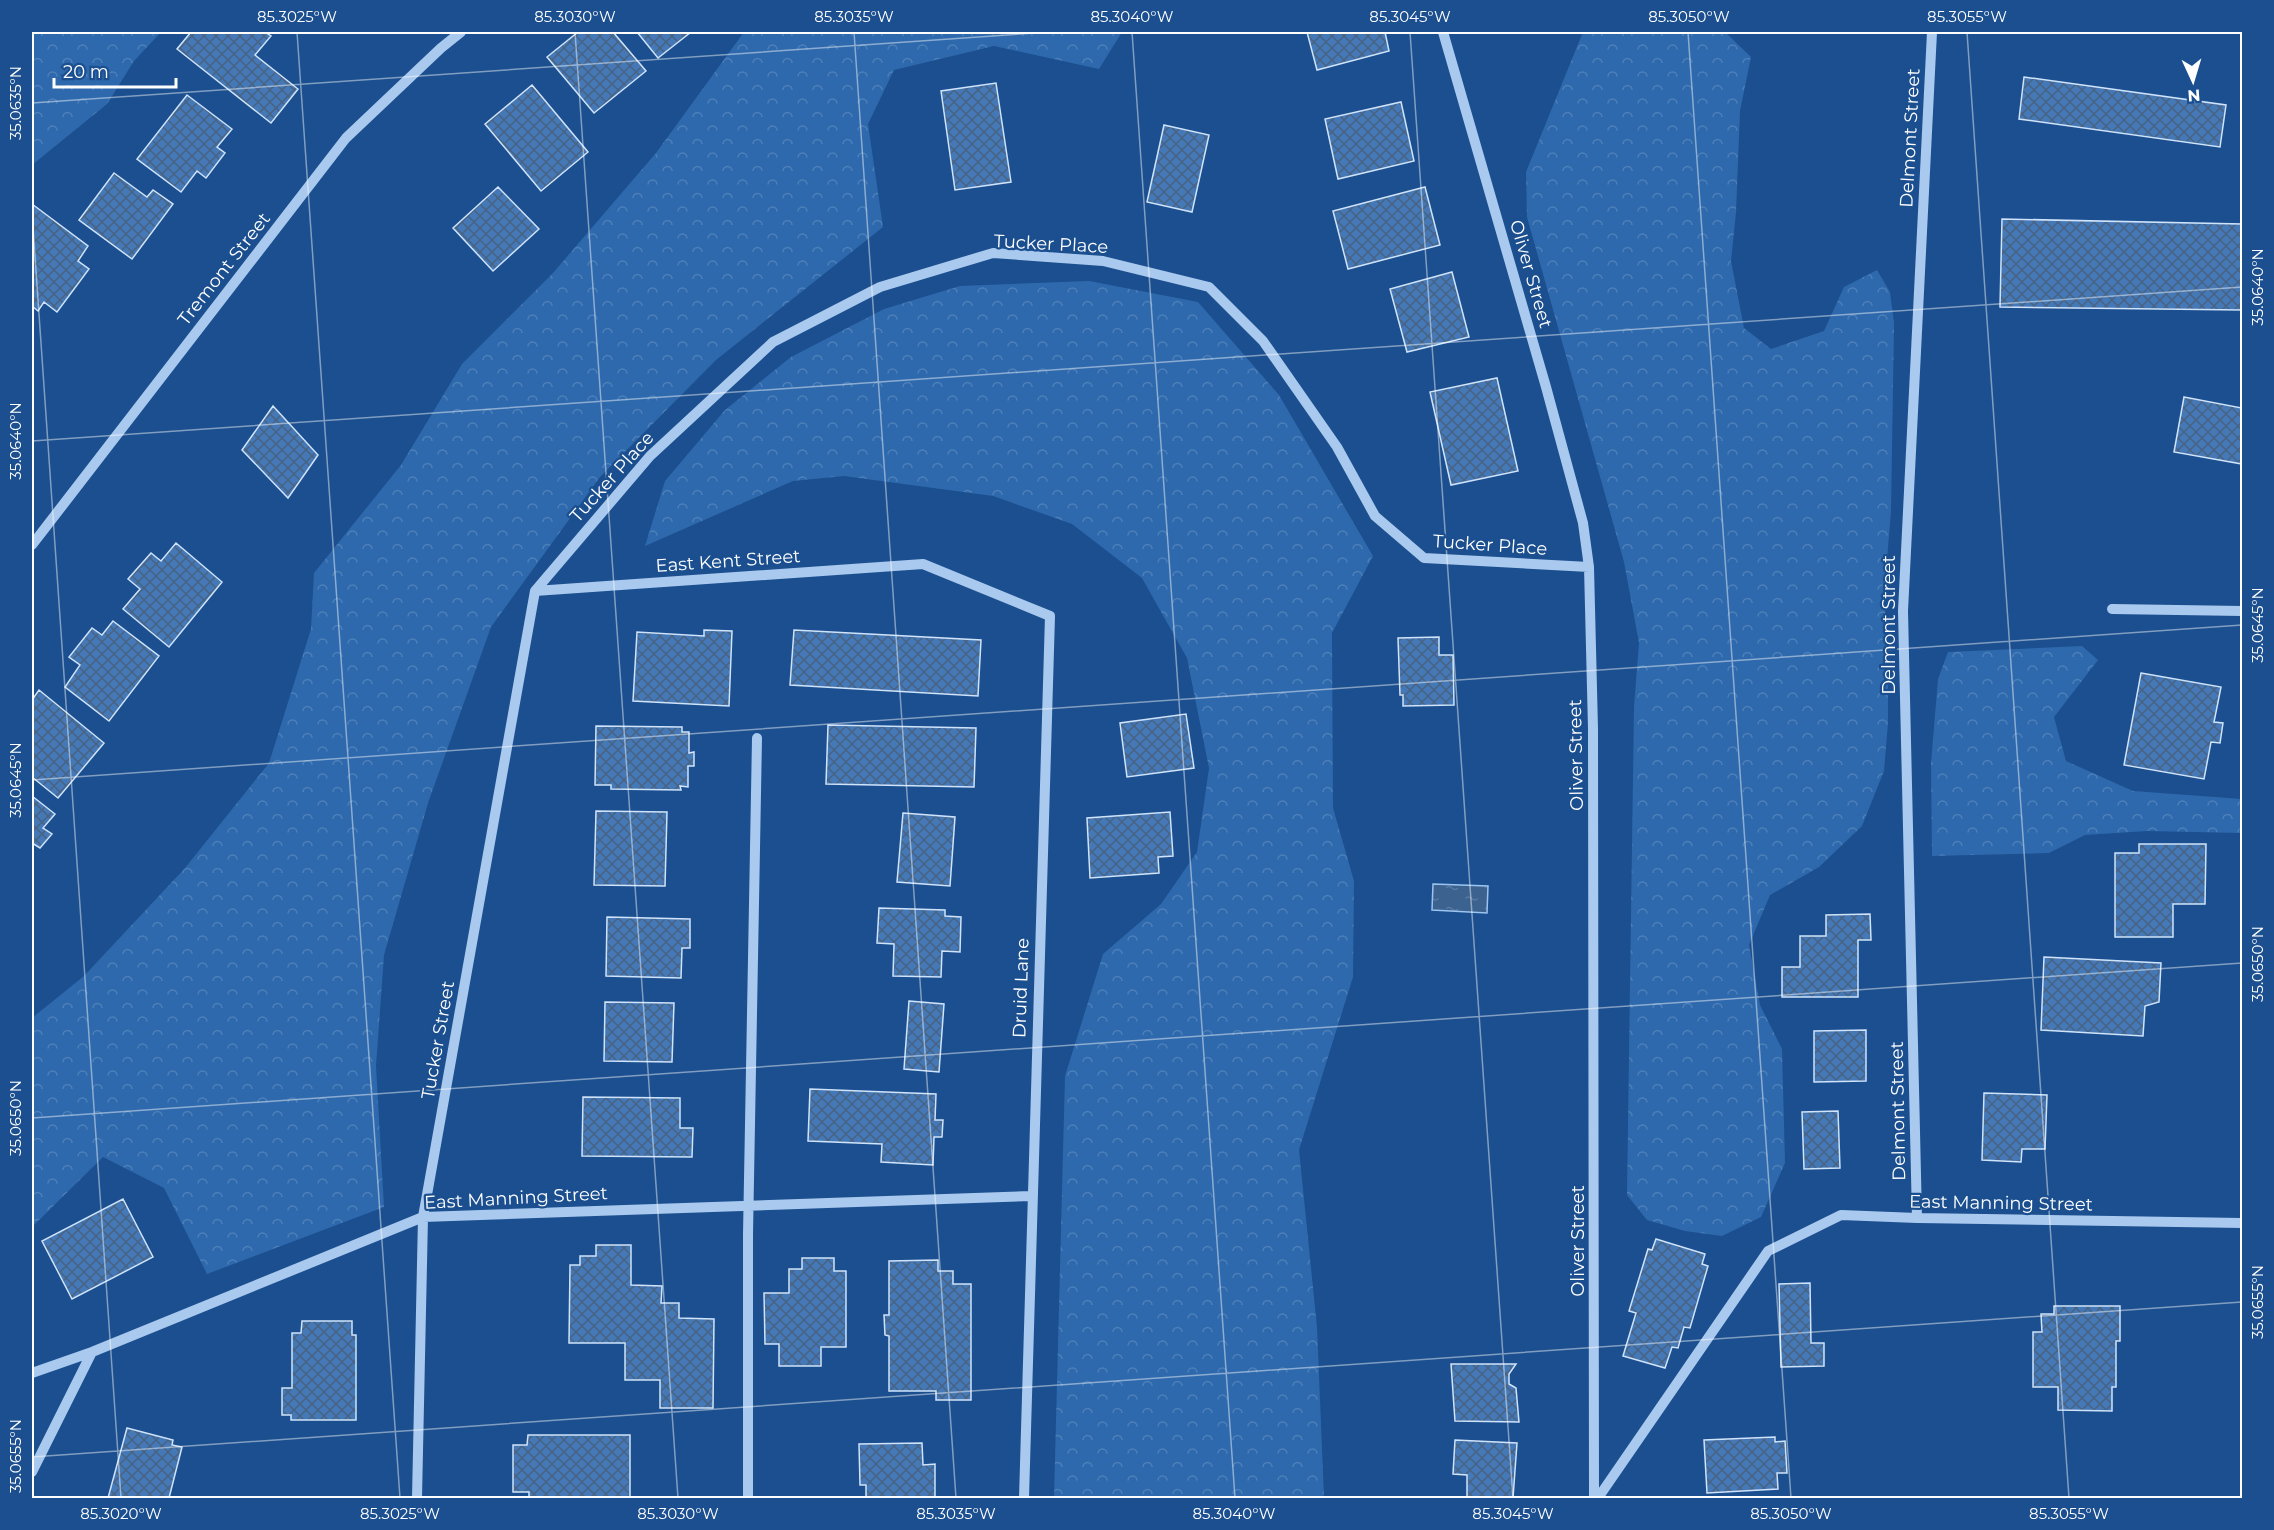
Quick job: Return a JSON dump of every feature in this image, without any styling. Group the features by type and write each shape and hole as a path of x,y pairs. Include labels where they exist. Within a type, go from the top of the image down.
{"street":[{"name":"Tremont Street","path":"32,545 346,138 461,32"},
{"name":"Oliver Street","path":"1443,32 1583,523 1589,567 1593,729 1596,1498"},
{"name":"Delmont Street","path":"1917,1218 1903,611 1932,32"},
{"name":"Tucker Place","path":"535,591 650,456 774,342 880,287 993,254 1103,261 1209,287 1263,341 1337,447 1375,516 1424,558 1589,567"},
{"name":"East Kent Street","path":"535,591 922,564"},
{"name":"Druid Lane","path":"922,564 1050,616 1031,1196 1024,1498"},
{"name":"Tucker Street","path":"417,1498 423,1217 535,591"},
{"path":"2112,609 2242,611"},
{"path":"748,1498 748,1234 757,738"},
{"name":"East Manning Street","path":"32,1373 92,1352 423,1217 1031,1196"},
{"name":"East Manning Street","path":"1596,1498 1768,1251 1841,1215 2242,1223"},
{"path":"32,1472 92,1352"}],"green space":[{"path":"32,32 161,32 134,61 107,104 32,165"},
{"path":"744,32 1122,32 1099,69 994,46 894,70 868,124 883,227 716,360 600,477 491,627 428,803 384,955 376,1066 384,1207 207,1274 164,1188 103,1157 32,1227 32,1018 84,976 185,868 269,763 311,629 314,573 401,465 462,364 553,273 656,153"},
{"path":"1583,32 1725,32 1751,57 1740,111 1736,212 1731,261 1744,328 1771,349 1824,331 1844,287 1877,270 1890,292 1894,323 1891,511 1884,596 1888,650 1888,723 1884,771 1862,826 1819,867 1770,895 1749,945 1760,1005 1782,1049 1785,1163 1761,1217 1722,1236 1685,1231 1647,1220 1627,1195 1634,707 1639,643 1624,562 1527,217 1526,172"},
{"path":"1089,281 1198,302 1279,395 1373,556 1332,633 1333,808 1354,881 1353,977 1299,1150 1317,1327 1324,1498 1054,1498 1065,1076 1103,954 1161,904 1197,852 1209,768 1187,658 1142,578 1072,524 993,496 844,476 793,481 645,546 665,481 725,410 791,357 884,309 960,286"},
{"path":"2082,646 2098,660 2054,717 2066,761 2133,791 2242,799 2242,833 2147,831 2085,835 2049,853 1932,856 1931,763 1938,679 1948,652"}],"water":[{"path":"1433,884 1488,886 1487,913 1432,910"}],"building":[{"path":"191,32 265,32 271,36 255,55 298,89 271,123 177,49"},
{"path":"578,32 613,32 646,71 594,113 547,57"},
{"path":"637,32 691,32 658,58"},
{"path":"1307,32 1385,32 1389,51 1317,70"},
{"path":"2024,77 2226,105 2220,147 2019,119"},
{"path":"996,83 1011,182 955,190 941,91"},
{"path":"532,85 588,152 541,191 485,124"},
{"path":"187,95 232,129 217,147 225,153 206,178 197,171 181,192 137,159"},
{"path":"1401,102 1414,161 1338,179 1325,119"},
{"path":"1164,125 1209,135 1192,212 1147,202"},
{"path":"114,173 147,197 153,190 173,204 132,259 79,220"},
{"path":"498,187 539,229 493,271 453,228"},
{"path":"1425,187 1440,245 1348,269 1333,211"},
{"path":"32,204 88,246 78,261 89,269 57,312 44,302 38,311 32,306"},
{"path":"2002,219 2242,224 2242,310 2000,307"},
{"path":"1452,272 1469,337 1407,352 1390,289"},
{"path":"1497,378 1518,471 1451,485 1430,392"},
{"path":"2184,397 2242,408 2242,464 2174,452"},
{"path":"273,406 318,455 288,498 242,450"},
{"path":"176,543 222,582 169,647 123,609 140,589 128,579 151,553 161,561"},
{"path":"113,621 159,656 109,721 65,687 80,665 69,657 92,628 102,635"},
{"path":"704,630 732,631 729,706 633,701 637,632 704,636"},
{"path":"794,630 981,640 978,696 790,685"},
{"path":"1439,637 1439,655 1453,655 1454,705 1403,706 1403,695 1400,695 1398,638"},
{"path":"2141,673 2221,687 2214,722 2223,723 2220,743 2211,742 2204,779 2124,765"},
{"path":"39,690 104,743 58,798 32,777 32,700"},
{"path":"1186,714 1194,768 1127,777 1120,723"},
{"path":"828,725 976,728 974,787 826,784"},
{"path":"596,726 682,727 682,732 689,732 689,753 694,752 694,766 688,766 688,787 680,786 681,790 611,789 611,785 595,785"},
{"path":"32,796 55,814 43,828 52,834 40,848 32,843"},
{"path":"596,811 667,812 665,886 594,885"},
{"path":"1170,812 1173,856 1158,857 1159,873 1090,878 1087,818"},
{"path":"903,813 955,817 950,886 897,882"},
{"path":"2139,844 2206,844 2205,904 2173,904 2173,937 2115,937 2115,853 2139,853"},
{"path":"879,908 945,910 945,916 961,917 960,952 942,951 941,977 893,976 894,944 877,943"},
{"path":"1870,914 1871,940 1858,940 1858,997 1782,997 1782,967 1800,967 1800,936 1826,936 1826,915"},
{"path":"607,917 690,919 690,948 682,948 681,978 606,976"},
{"path":"2044,957 2161,963 2159,1002 2145,1006 2143,1036 2041,1030"},
{"path":"909,1001 944,1004 939,1072 904,1069"},
{"path":"605,1002 674,1003 672,1062 604,1061"},
{"path":"1866,1030 1866,1081 1814,1082 1814,1031"},
{"path":"810,1089 936,1094 935,1120 943,1120 942,1137 934,1137 933,1165 881,1162 882,1144 808,1141"},
{"path":"1984,1093 2047,1095 2045,1149 2022,1149 2021,1162 1982,1160"},
{"path":"583,1097 680,1098 680,1128 693,1128 692,1157 582,1156"},
{"path":"1838,1111 1840,1168 1804,1169 1802,1112"},
{"path":"123,1199 153,1257 72,1299 42,1241"},
{"path":"1656,1239 1705,1254 1702,1264 1708,1266 1690,1328 1684,1327 1678,1348 1672,1347 1665,1368 1623,1356 1636,1313 1629,1311 1648,1249 1652,1250"},
{"path":"596,1245 631,1245 631,1285 662,1286 661,1303 679,1303 679,1318 714,1319 713,1408 660,1408 660,1380 625,1380 625,1343 569,1343 570,1265 580,1265 580,1256 596,1256"},
{"path":"802,1258 834,1258 834,1271 846,1271 846,1347 821,1347 821,1366 779,1366 779,1344 765,1344 764,1293 789,1293 789,1269 802,1269"},
{"path":"938,1260 938,1271 953,1271 953,1284 971,1284 971,1400 936,1400 936,1391 889,1391 889,1336 885,1335 884,1315 889,1315 889,1261"},
{"path":"1810,1283 1811,1343 1824,1343 1824,1366 1781,1367 1779,1284"},
{"path":"2054,1306 2120,1306 2120,1341 2116,1341 2116,1387 2112,1387 2112,1411 2058,1410 2058,1387 2033,1387 2033,1332 2042,1332 2041,1314 2054,1314"},
{"path":"302,1321 352,1321 352,1335 356,1335 356,1420 291,1420 291,1415 282,1415 282,1388 292,1388 292,1333 301,1333"},
{"path":"1451,1364 1516,1364 1509,1374 1509,1384 1516,1388 1519,1422 1455,1421"},
{"path":"127,1428 173,1440 172,1445 182,1447 169,1498 108,1498"},
{"path":"528,1435 630,1435 630,1498 529,1498 529,1492 513,1492 513,1445 527,1445"},
{"path":"1775,1437 1775,1442 1785,1441 1787,1473 1777,1473 1778,1489 1707,1493 1704,1440"},
{"path":"1455,1440 1517,1443 1513,1498 1467,1497 1467,1475 1453,1474"},
{"path":"922,1443 923,1465 935,1464 935,1498 866,1498 866,1485 860,1485 859,1444"}]}
